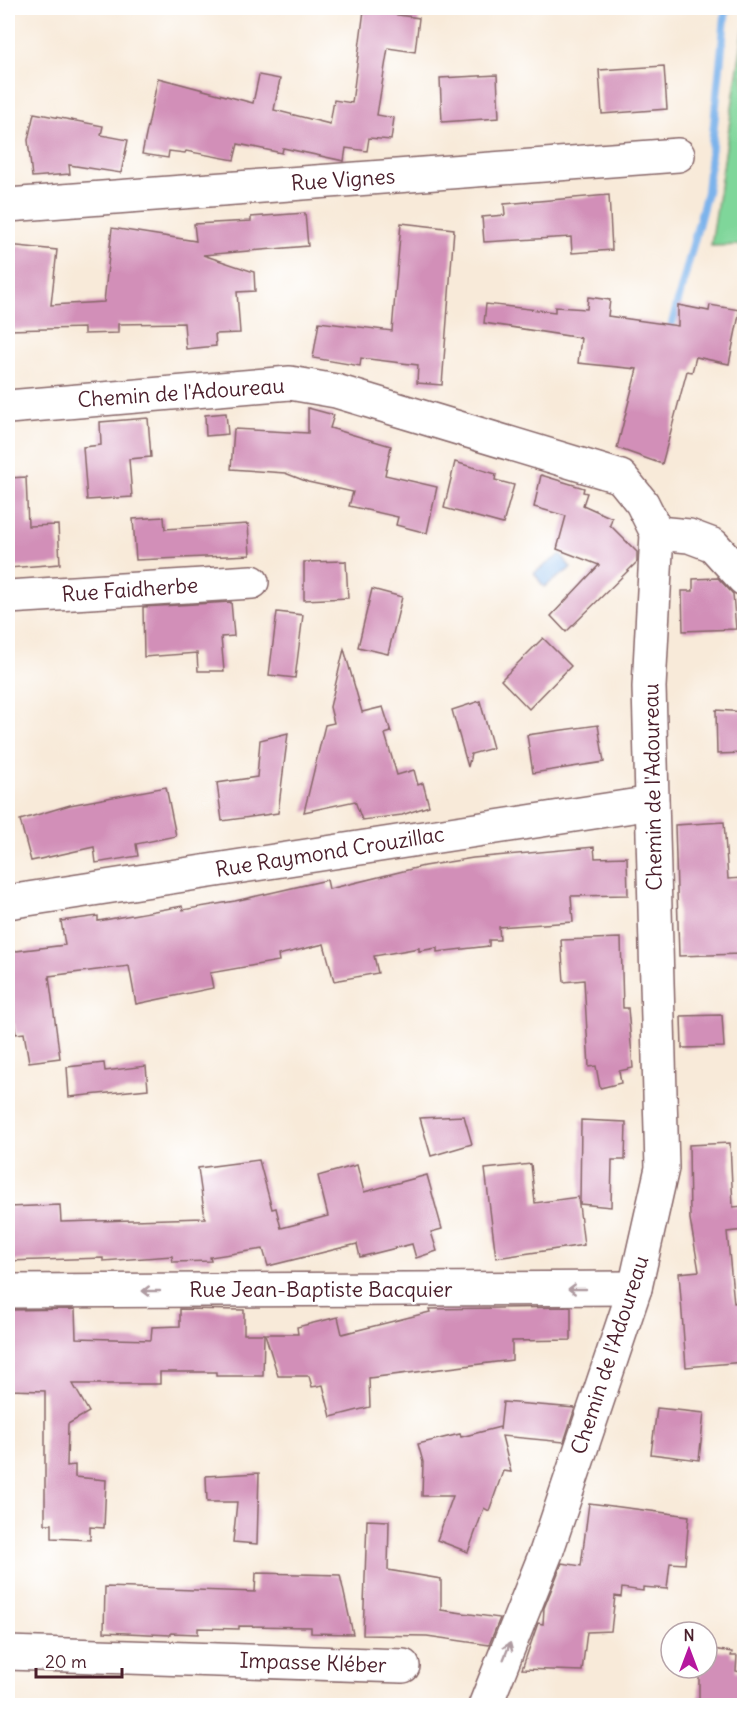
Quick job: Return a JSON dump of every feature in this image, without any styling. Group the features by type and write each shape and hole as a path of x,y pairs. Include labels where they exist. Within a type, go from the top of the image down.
{"street":[{"name":"Rue Vignes","path":"8,205 678,155"},
{"name":"Chemin de l'Adoureau","path":"8,407 290,383 336,391 621,477 642,503 657,532 649,687 662,1168 635,1288 546,1553 485,1706"},
{"path":"657,532 689,536 713,545 744,579"},
{"name":"Rue Faidherbe","path":"8,597 252,582"},
{"name":"Rue Raymond Crouzillac","path":"8,902 652,802"},
{"name":"Rue Jean-Baptiste Bacquier","path":"8,1291 635,1288"},
{"name":"Impasse Kléber","path":"8,1653 403,1666"}],"green space":[{"path":"744,28 744,245 711,246"}],"water":[{"path":"561,554 571,568 544,587 534,573"}],"building":[{"path":"364,10 419,18 415,52 388,48 377,115 394,118 391,140 369,138 367,151 346,148 344,161 283,148 282,153 238,144 234,160 186,151 185,153 169,151 168,158 142,154 158,78 253,103 259,75 280,79 274,110 330,124 334,100 352,103"},
{"path":"664,66 667,109 602,114 599,70"},
{"path":"497,75 499,118 442,122 440,78"},
{"path":"34,113 103,126 101,135 128,140 121,173 69,165 70,174 32,177 28,140"},
{"path":"609,195 612,250 572,253 571,237 484,242 482,217 505,215 504,204"},
{"path":"305,213 308,246 203,255 254,272 255,291 237,292 240,333 215,334 216,346 186,349 184,323 118,324 118,333 84,334 84,328 8,330 8,245 57,250 51,305 104,302 112,228 196,241 194,224 251,221 251,217"},
{"path":"401,223 454,229 442,385 417,383 418,365 361,358 360,366 313,358 319,322 392,331"},
{"path":"588,297 610,300 608,316 678,326 678,305 709,311 710,305 740,310 729,364 696,357 692,372 687,371 662,464 617,448 637,369 578,363 581,338 484,323 486,304 555,312 555,307 587,309"},
{"path":"308,408 334,415 330,428 391,446 385,475 437,487 427,533 396,525 398,517 349,506 353,492 308,482 285,473 231,469 234,429 308,433"},
{"path":"226,413 228,434 206,436 205,415"},
{"path":"148,418 151,457 129,459 132,497 87,500 83,447 101,445 100,422"},
{"path":"455,462 496,474 495,480 514,485 503,524 444,508"},
{"path":"541,475 584,488 583,492 587,493 583,505 612,518 610,525 637,552 637,562 566,632 551,616 599,565 557,549 566,516 534,507"},
{"path":"26,477 28,526 58,525 60,564 8,568 8,478"},
{"path":"164,517 165,529 248,524 250,555 136,560 133,519"},
{"path":"346,561 348,598 304,600 304,562"},
{"path":"718,578 733,594 736,629 683,631 682,591 693,591 693,579"},
{"path":"372,589 402,597 388,654 358,647"},
{"path":"231,602 234,636 221,637 224,671 198,671 197,653 144,657 143,607"},
{"path":"277,612 303,615 295,678 269,675"},
{"path":"543,638 571,666 529,709 501,680"},
{"path":"344,649 362,712 383,707 391,732 385,734 397,775 414,770 418,785 423,783 429,806 402,815 362,820 355,801 304,812 325,725 334,723 330,707"},
{"path":"480,701 493,748 471,754 468,767 452,710"},
{"path":"716,710 744,712 744,753 717,754"},
{"path":"598,725 604,762 533,773 527,735"},
{"path":"288,733 278,813 222,821 217,783 257,777 260,740"},
{"path":"166,787 176,836 136,844 138,856 96,863 94,847 31,861 20,820 70,805"},
{"path":"724,822 728,879 743,878 743,934 739,935 740,954 679,956 675,825"},
{"path":"594,847 595,858 627,857 628,895 571,896 573,922 499,927 500,940 489,940 489,946 437,952 437,948 419,951 419,948 374,956 378,973 334,981 324,944 278,955 279,961 210,973 213,988 136,1004 129,966 49,976 60,1058 29,1062 24,1033 16,1034 14,1023 8,1025 8,952 65,945 61,921 98,916 98,921 182,906 183,910 327,880 329,889 424,866 473,858"},
{"path":"621,938 623,1008 628,1008 633,1068 619,1071 621,1083 600,1088 596,1066 589,1067 584,980 564,982 561,940"},
{"path":"722,1015 724,1047 682,1048 681,1016"},
{"path":"104,1063 105,1071 146,1066 148,1089 69,1097 67,1067"},
{"path":"464,1116 472,1144 431,1156 420,1118"},
{"path":"581,1120 626,1122 625,1160 612,1160 611,1207 580,1204"},
{"path":"730,1143 733,1207 744,1206 744,1230 727,1232 734,1303 744,1302 744,1362 686,1367 679,1273 699,1271 690,1219 689,1145"},
{"path":"259,1160 272,1209 276,1208 281,1228 328,1216 318,1176 357,1165 364,1192 427,1175 442,1229 431,1232 437,1251 416,1258 412,1244 360,1257 357,1244 268,1266 263,1249 210,1257 211,1261 173,1262 172,1256 103,1261 103,1258 8,1261 8,1207 60,1205 61,1222 205,1218 198,1168"},
{"path":"531,1164 535,1203 578,1197 584,1245 496,1258 485,1169"},
{"path":"571,1307 571,1340 512,1341 512,1360 369,1378 370,1407 331,1417 323,1385 312,1387 309,1376 278,1376 265,1334 298,1334 297,1327 338,1317 342,1334 430,1312 429,1309"},
{"path":"75,1309 76,1338 151,1340 152,1327 180,1326 180,1309 244,1310 244,1334 264,1334 263,1376 216,1376 216,1372 160,1372 160,1384 73,1384 89,1412 68,1424 67,1466 75,1465 75,1477 106,1480 104,1528 90,1527 90,1540 52,1538 52,1524 45,1524 45,1391 8,1390 8,1310"},
{"path":"503,1402 575,1408 564,1442 502,1436 511,1472 503,1471 489,1511 484,1508 468,1552 437,1540 453,1496 422,1496 423,1462 418,1444 460,1434 461,1437 500,1427 500,1430"},
{"path":"657,1408 704,1413 699,1460 651,1454"},
{"path":"259,1473 257,1544 233,1542 237,1502 207,1502 206,1476"},
{"path":"589,1503 689,1516 685,1564 670,1563 667,1589 643,1587 643,1591 622,1588 621,1597 615,1596 611,1631 587,1632 582,1671 522,1669 538,1623 543,1624 544,1608 562,1563 581,1566"},
{"path":"367,1520 389,1521 388,1570 441,1579 441,1610 500,1618 489,1645 427,1636 363,1635"},
{"path":"256,1573 340,1575 353,1634 311,1633 311,1627 239,1626 239,1629 198,1628 198,1634 104,1632 105,1587 255,1592"},
{"path":"719,1650 732,1652 731,1656 737,1656 736,1671 744,1673 744,1706 699,1706 699,1680 719,1680"}],"waterway":[{"path":"669,335 707,192 726,8"}]}
